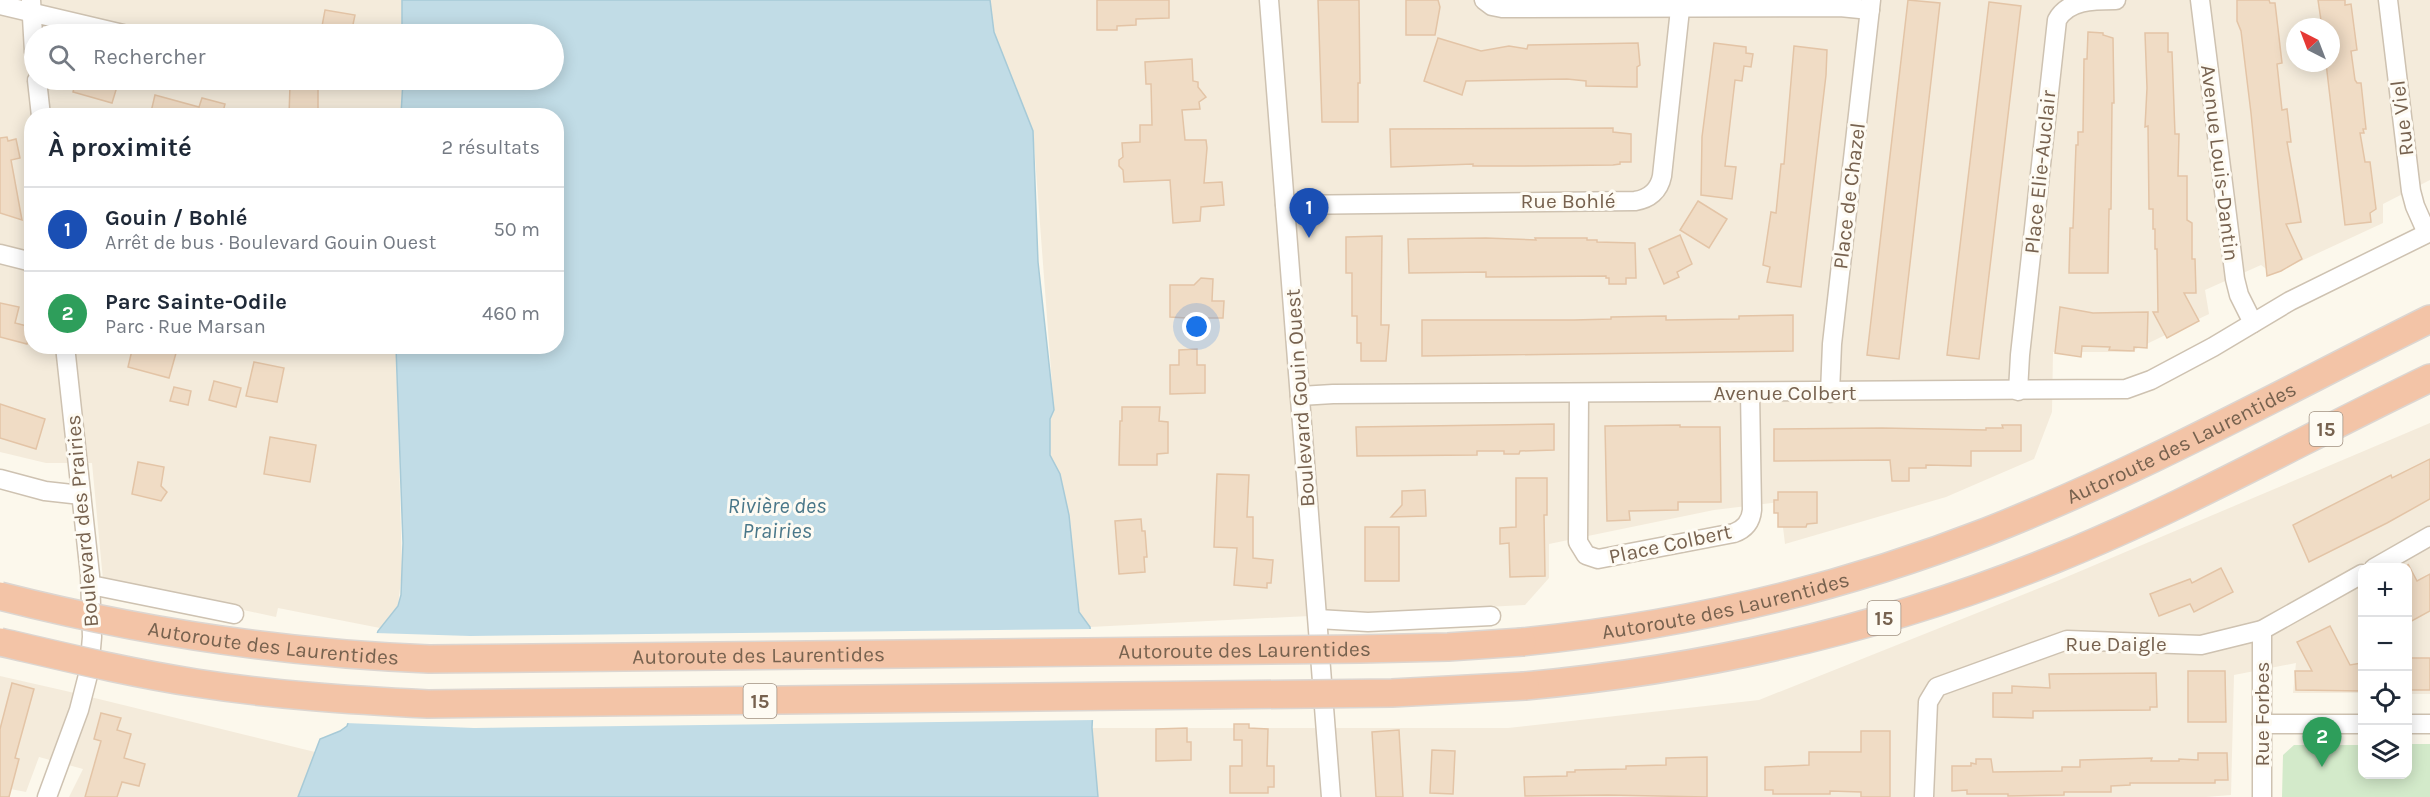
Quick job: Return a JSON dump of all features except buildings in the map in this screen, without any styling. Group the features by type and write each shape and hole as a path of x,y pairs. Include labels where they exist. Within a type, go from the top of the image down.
{"highway":[{"path":"2344,362 2430,311"},
{"name":"Autoroute des Laurentides","path":"0,596 109,622 227,642 311,652 429,659 1360,649 1448,647 1522,642 1634,627 1740,607 1830,584 1926,554 2016,520 2105,482 2430,319"},
{"name":"Autoroute des Laurentides","path":"0,642 95,664 196,683 300,696 428,704 1392,693 1525,686 1627,674 1726,656 1840,630 1933,603 2009,577 2091,544 2430,378"}],"street":[{"name":"Boulevard Gouin Ouest","path":"1269,0 1331,797"},
{"path":"1484,0 1492,6 1502,8 1681,3 1840,7 1871,5"},
{"name":"Place Elie-Auclair","path":"2018,391 2021,344 2057,20 2065,7 2074,2 2116,0"},
{"name":"Avenue Louis-Dantin","path":"2200,0 2235,279 2239,295 2253,323"},
{"name":"Rue Viel","path":"2388,0 2411,191 2415,206 2429,233"},
{"name":"Rue Bohlé","path":"1285,205 1635,201 1649,197 1656,190 1662,176 1681,3"},
{"name":"Place de Chazel","path":"1830,393 1832,344 1871,5"},
{"path":"0,6 31,7 89,24"},
{"path":"31,7 32,24"},
{"path":"38,90 39,108"},
{"name":"Avenue Colbert","path":"1300,396 2108,391 2134,387 2203,352 2290,301 2429,233"},
{"path":"0,254 24,260"},
{"name":"Boulevard des Prairies","path":"47,797 70,739 89,671 92,637 91,585 66,354"},
{"name":"Place Colbert","path":"1579,394 1578,542 1586,555 1598,559 1734,532 1746,526 1752,510 1750,392"},
{"path":"0,479 62,494 81,495"},
{"path":"2381,563 2430,536"},
{"name":"Rue Daigle","path":"1924,797 1928,702 1937,687 2067,640 2201,645 2262,630 2358,576"},
{"path":"91,585 234,614"},
{"path":"1318,619 1368,622 1491,616"},
{"name":"Rue Forbes","path":"2262,630 2262,797"},
{"path":"2262,724 2358,724"},
{"path":"2412,724 2430,724"}],"shaded area":[{"path":"0,0 403,0 404,24 24,24 24,90 405,90 404,108 24,108 24,354 396,354 402,571 398,606 380,628 278,608 276,617 103,580 92,463 46,463 0,452"},
{"path":"990,0 2430,0 2430,180 2383,204 2383,223 2273,274 2261,265 2205,290 2209,314 2130,352 2053,352 2052,412 2034,459 1946,497 1785,544 1780,502 1714,510 1549,544 1549,578 1525,605 1090,627 1079,612 1069,515 1060,474 1050,455 1050,419 1054,410 1033,131 994,32"},
{"path":"2430,423 2430,694 2412,694 2412,563 2358,563 2358,693 2293,693 2296,663 2234,675 2231,795 2206,797 1090,797 1092,728 1508,728 1759,700 2057,581"},
{"path":"0,676 315,752 298,797 69,797 83,769 39,757 26,792 0,787"}],"green space":[{"path":"2412,744 2430,744 2430,797 2282,797 2283,755 2294,745 2358,745 2358,779 2412,779"}],"water":[{"name":"Rivière des Prairies","path":"402,0 990,0 994,32 1033,131 1038,262 1054,410 1050,419 1050,455 1060,474 1069,515 1079,612 1090,627 1094,686 1092,728 1098,797 298,797 320,739 347,726 378,631 398,606 401,595 403,543 396,354 564,354 564,108 401,108 402,90 564,90 564,24 402,24"}],"pier":[{"path":"1093,629 1097,686 1096,720 474,728 345,723 375,633 470,636"}],"place":[{"name":"Gouin / Bohlé","path":"1309,238"},
{"name":"Parc Sainte-Odile","path":"2322,767"}]}
